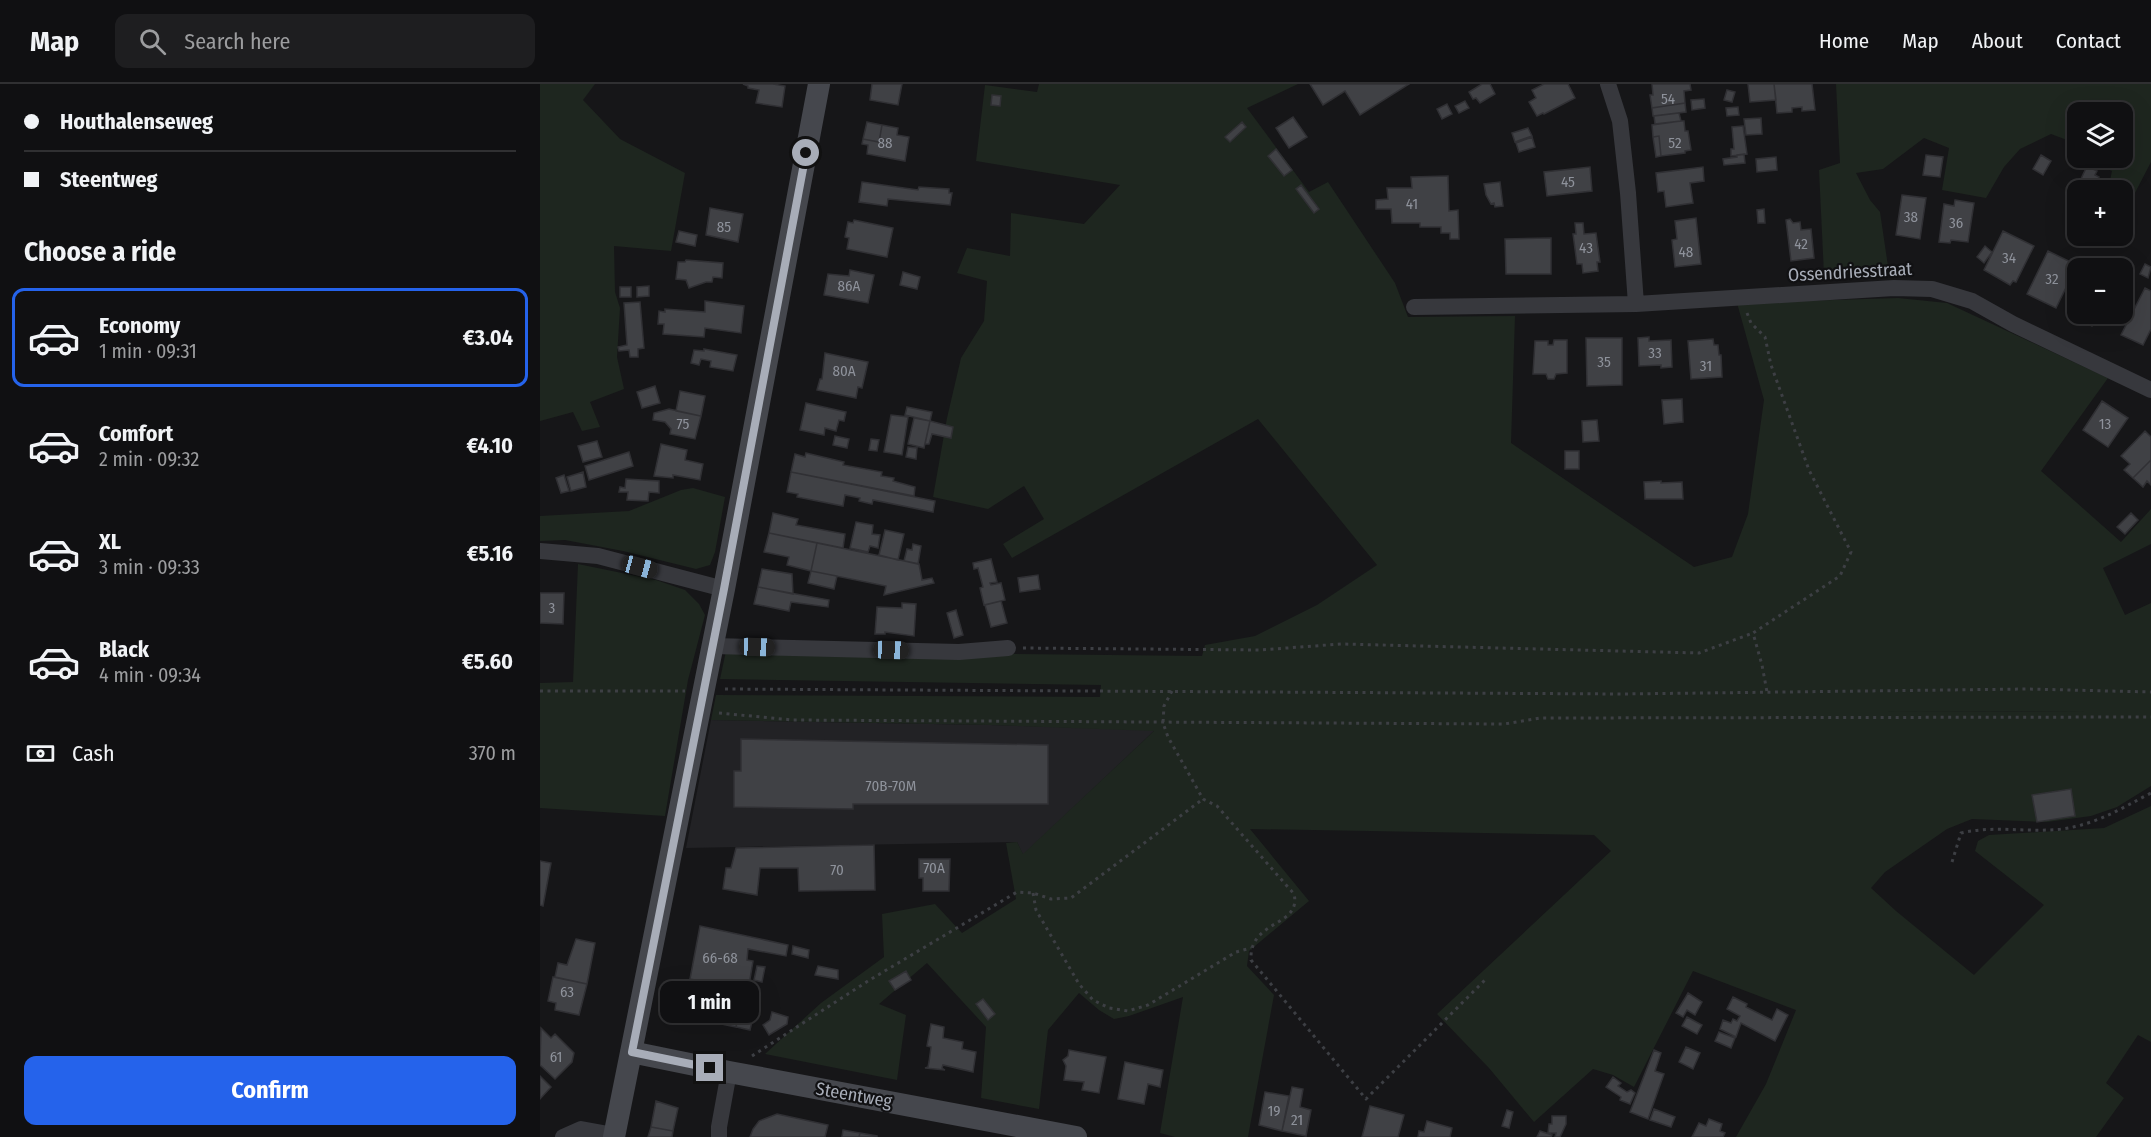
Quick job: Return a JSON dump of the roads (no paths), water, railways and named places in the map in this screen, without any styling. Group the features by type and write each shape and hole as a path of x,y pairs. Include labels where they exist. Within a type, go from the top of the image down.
{"street":[{"path":"563,1137 581,1129 614,1136 724,589 819,84"},
{"path":"1608,84 1620,121 1636,304"},
{"name":"Ossendriesstraat","path":"1414,307 1636,304 1894,288 1932,289 1972,301 2013,324 2151,390"},
{"path":"540,551 598,556 724,589"},
{"path":"712,646 959,652 1008,648"},
{"name":"Steentweg","path":"632,1052 1076,1137"},
{"path":"719,1137 719,1127 736,1073"}]}
